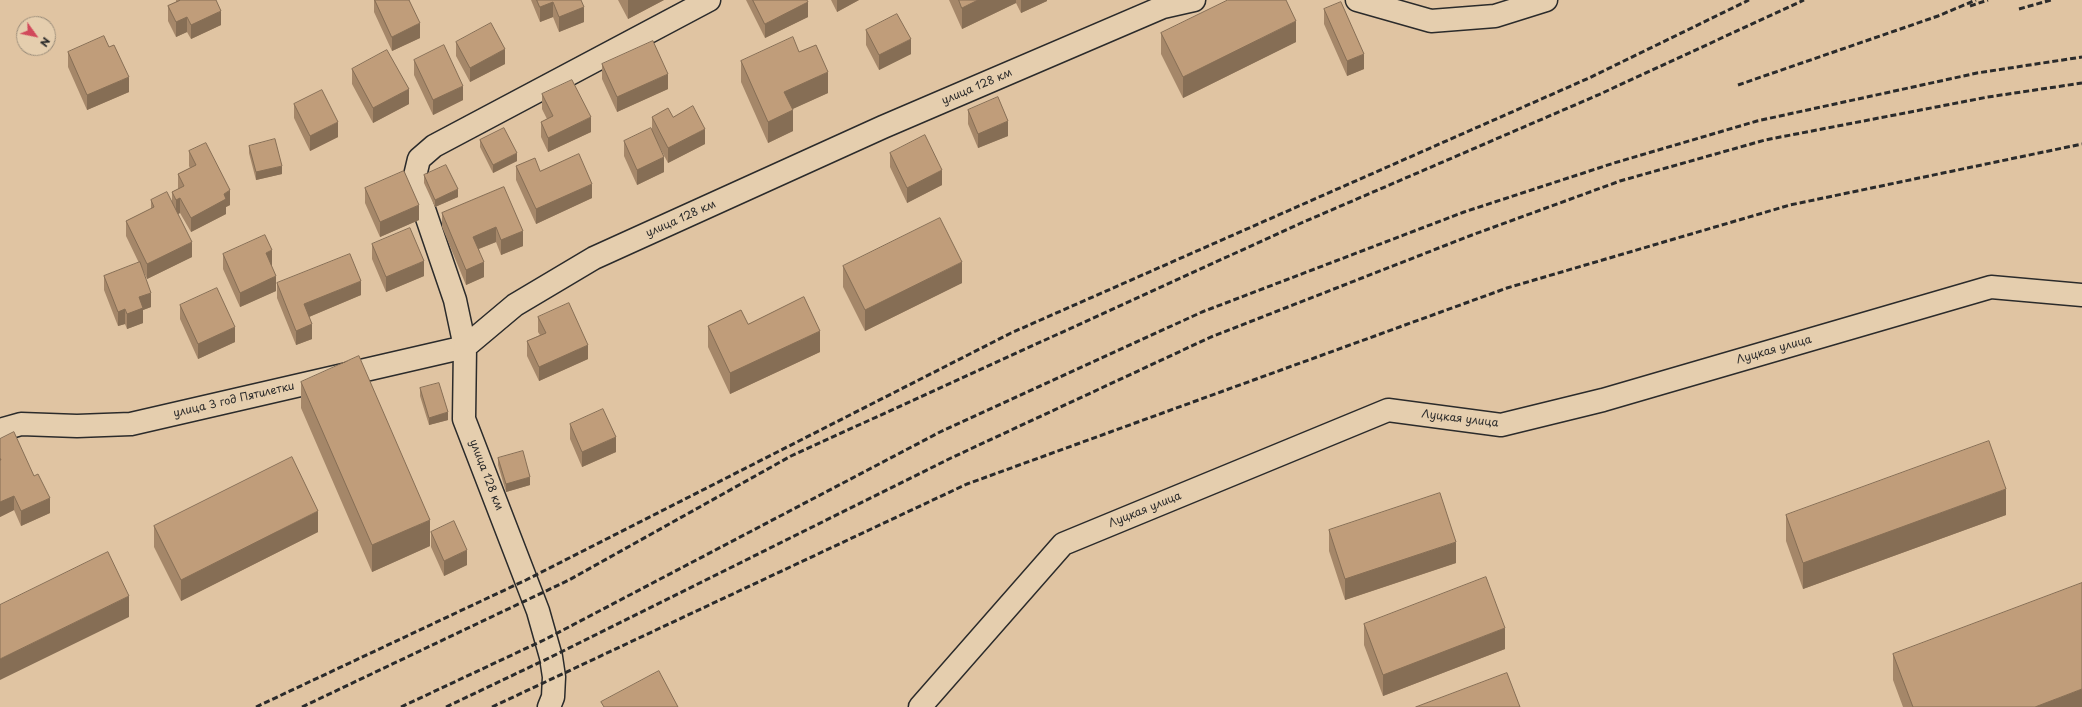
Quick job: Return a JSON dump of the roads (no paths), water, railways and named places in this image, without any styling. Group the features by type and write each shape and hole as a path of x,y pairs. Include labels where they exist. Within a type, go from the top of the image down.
{"street":[{"path":"465,347 455,300 414,180 419,159 434,146 709,0"},
{"name":"улица 128 км","path":"549,707 553,697 554,678 546,638 534,596 464,419 465,347 515,305 594,258 883,128 1113,28 1163,7 1194,0"},
{"path":"1356,0 1431,21 1495,16 1546,0"},
{"name":"Луцкая улица","path":"920,707 1063,544 1388,410 1501,425 1603,400 1991,287 2082,295"},
{"name":"улица 3 год Пятилетки","path":"0,430 21,424 77,426 131,424 465,347"}],"railway":[{"path":"256,707 526,580 1011,333 1589,78 1749,0"},
{"path":"302,707 569,580 791,456 1299,224 1598,95 1804,0"},
{"path":"1738,85 1938,16 1976,0"},
{"path":"1970,6 1988,0"},
{"path":"2019,9 2051,0"},
{"path":"401,707 546,639 940,432 1202,312 1464,212 1614,163 1757,121 1977,73 2082,57"},
{"path":"446,707 551,657 951,458 1211,337 1472,235 1620,181 1765,140 1988,97 2082,83"},
{"path":"492,707 967,484 1507,288 1790,205 2082,144"}]}
